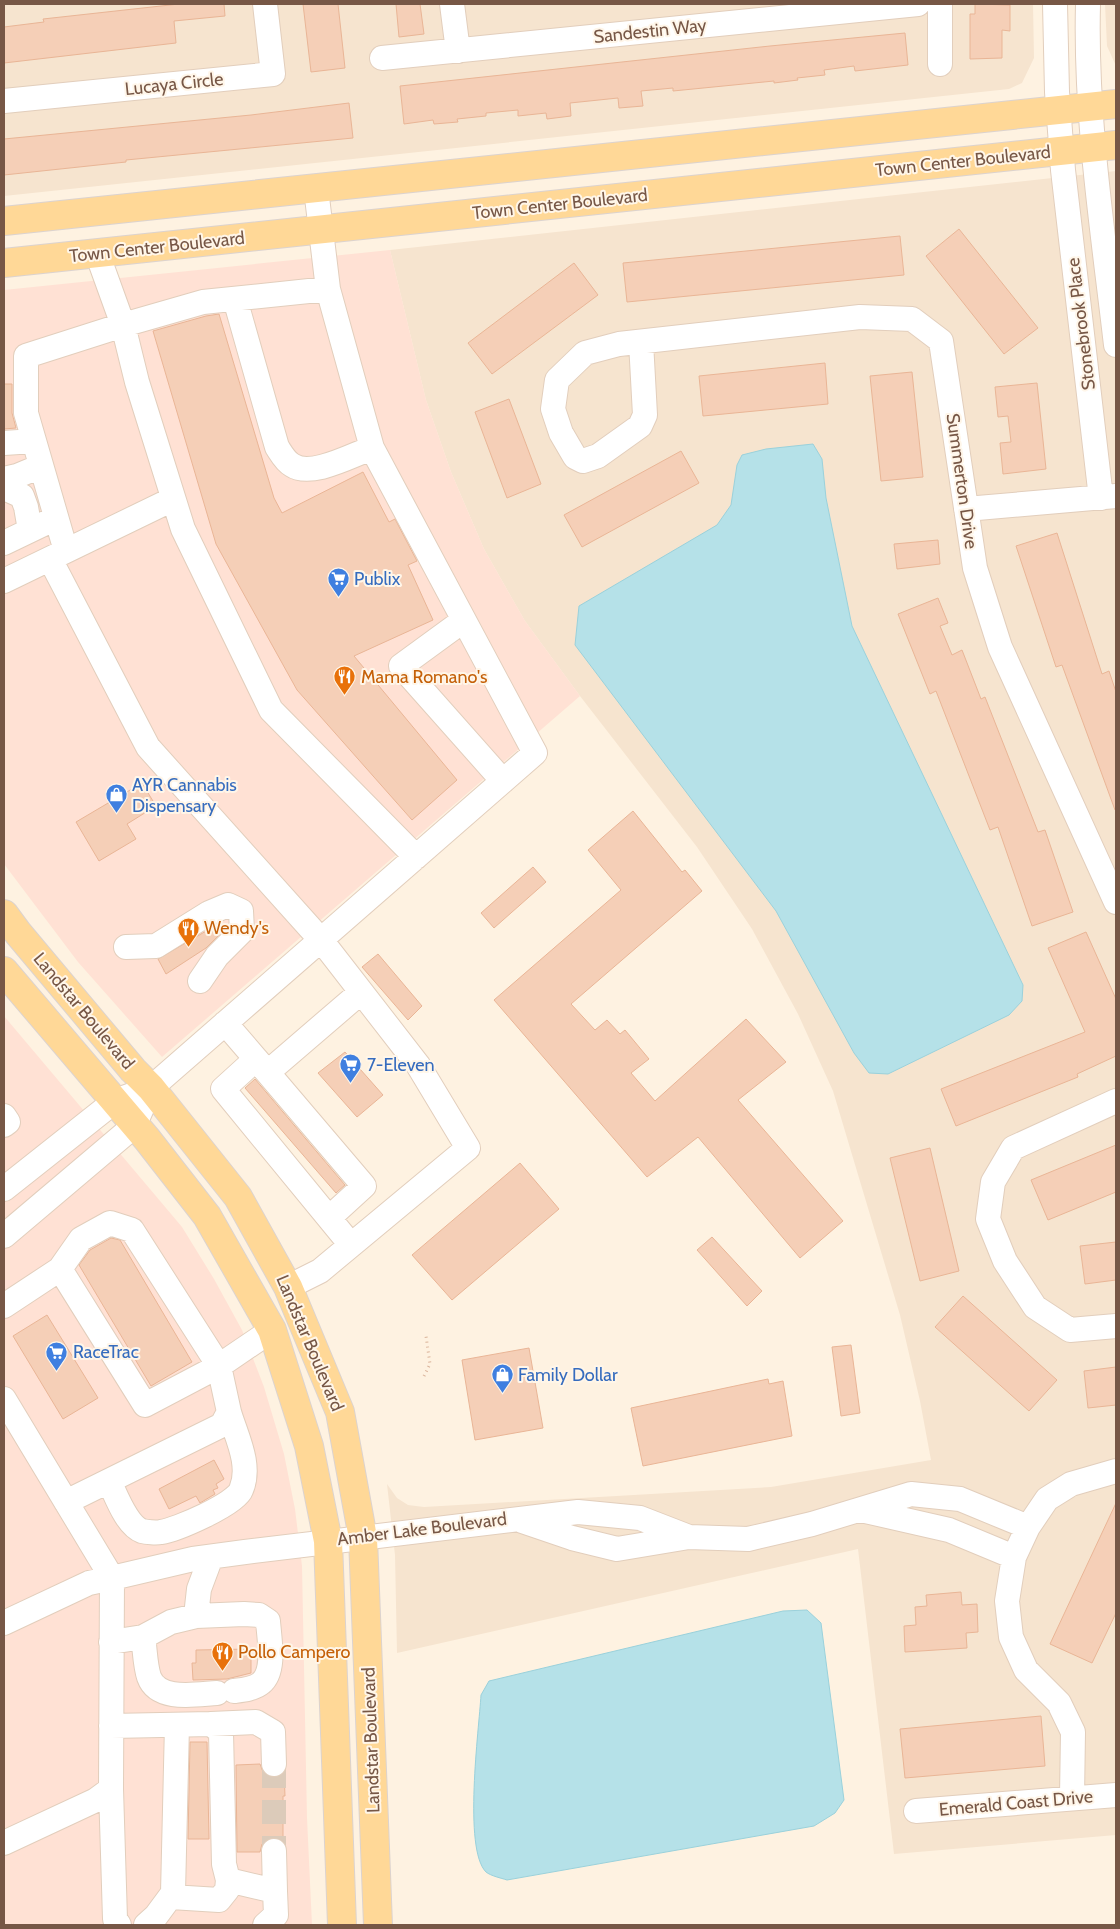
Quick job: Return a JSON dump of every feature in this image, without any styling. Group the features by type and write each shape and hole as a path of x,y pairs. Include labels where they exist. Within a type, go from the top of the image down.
{"main road":[{"path":"4,221 1103,106"},
{"name":"Town Center Boulevard","path":"4,263 1105,146"},
{"name":"Landstar Boulevard","path":"4,914 132,1070 151,1088 238,1197 288,1287 340,1412 363,1538 378,1925"},
{"name":"Landstar Boulevard","path":"5,975 147,1139 207,1216 272,1330 310,1446 328,1541 342,1925"}],"street":[{"name":"Lucaya Circle","path":"4,101 273,74 265,4"},
{"path":"452,4 458,50"},
{"name":"Sandestin Way","path":"382,58 774,11 918,4"},
{"path":"940,4 940,64"},
{"name":"Stonebrook Place","path":"1055,4 1058,111 1062,151 1109,497"},
{"name":"Stonebrook Place","path":"1088,4 1103,106 1116,346"},
{"path":"4,1189 114,1101 151,1088 536,753 372,448 328,289 316,189"},
{"path":"97,253 123,325 137,382 183,529 271,710 416,857"},
{"path":"288,1287 320,1272 468,1148 418,1065 321,940 148,747 58,555 56,518 26,413 26,356 123,325 204,302 328,289"},
{"path":"235,299 277,447 284,458 292,466 305,470 318,468 372,448"},
{"name":"Summerton Drive","path":"641,342 645,415 640,426 598,456 583,461 575,457 561,433 553,409 557,380 585,353 619,344 860,317 912,319 941,341 947,369 975,568 1000,647 1116,902"},
{"path":"4,443 34,441"},
{"path":"4,479 41,466"},
{"path":"4,488 22,496 30,530"},
{"path":"966,509 1109,497"},
{"path":"4,581 173,499"},
{"path":"4,543 56,518"},
{"path":"464,620 401,666 503,781"},
{"path":"126,947 156,946 209,914 228,905 241,911 242,931 217,956 200,981"},
{"path":"351,1245 224,1089 262,1066 361,992"},
{"path":"225,1023 364,1186 329,1218"},
{"path":"4,1236 134,1126 151,1088"},
{"path":"1116,1101 1014,1148 993,1182 988,1219 1004,1260 1035,1307 1070,1330 1116,1326"},
{"path":"4,1116 8,1122 4,1125"},
{"path":"4,1306 60,1269 81,1239 110,1223 132,1230 219,1366 229,1412 244,1457 244,1478 241,1492 226,1505 162,1532 142,1531 131,1524 109,1480"},
{"path":"60,1269 146,1405 219,1366 272,1330"},
{"path":"4,1399 112,1578 111,1789 115,1919 119,1925"},
{"path":"66,1502 222,1425 229,1412"},
{"path":"1072,1797 1073,1732 1060,1703 1026,1670 1011,1637 1007,1601 1014,1557 1028,1527 1047,1499 1071,1484 1116,1471"},
{"name":"Amber Lake Boulevard","path":"516,1518 572,1538 617,1549 689,1537 748,1539 861,1510 911,1494 960,1499 1028,1527"},
{"path":"949,1530 960,1499"},
{"name":"Amber Lake Boulevard","path":"861,1510 949,1530 1014,1557"},
{"name":"Amber Lake Boulevard","path":"4,1623 89,1583 211,1557 328,1541 578,1512 640,1518 689,1537"},
{"path":"196,1616 199,1588 211,1557"},
{"path":"111,1642 143,1637 171,1622 196,1616 259,1615 268,1621 271,1659 267,1675 261,1684 249,1688 226,1692 179,1694 165,1692 157,1688 149,1677 143,1637"},
{"path":"110,1726 256,1722 273,1732 274,1764"},
{"path":"170,1897 219,1900 227,1890 228,1880 224,1864 221,1732 211,1724"},
{"path":"146,1925 156,1916 173,1893 177,1725"},
{"path":"4,1842 96,1800 111,1789"},
{"name":"Emerald Coast Drive","path":"916,1812 1072,1797 1116,1795"},
{"path":"265,1925 276,1915 274,1852"},
{"path":"228,1880 275,1892"}],"path":[{"path":"424,1376 430,1364 426,1336"}],"shaded area":[{"path":"4,4 1033,4 1034,58 1022,83 1009,89 4,196"},
{"path":"1105,4 1116,4 1116,66 1107,46"},
{"path":"1116,171 1116,1835 894,1854 858,1549 397,1653 395,1555 387,1484 397,1498 408,1505 424,1507 771,1487 931,1460 920,1401 900,1315 833,1091 798,1014 752,929 697,847 580,696 525,621 484,549 451,472 426,400 390,250"},
{"path":"390,250 426,400 451,472 484,549 525,621 580,696 162,1057 78,962 4,864 4,290"},
{"path":"4,1016 182,1227 242,1330 264,1387 284,1454 295,1509 302,1566 307,1818 312,1925 4,1925"}],"water":[{"path":"813,444 822,459 826,498 852,626 1023,985 1022,1001 1009,1015 888,1074 869,1073 854,1053 776,911 575,645 579,606 717,525 731,505 737,465 742,455 766,449"},
{"path":"807,1610 821,1623 844,1800 835,1813 814,1826 507,1880 486,1872 479,1859 475,1839 474,1788 481,1695 489,1681 783,1611"}],"building":[{"path":"179,4 224,4 225,16 174,21 176,43 4,63 4,27 44,22 43,19"},
{"path":"303,4 338,4 345,68 311,72"},
{"path":"396,4 420,4 424,34 399,37"},
{"path":"975,4 1010,5 1010,31 1002,30 1002,58 970,59 970,14 975,14"},
{"path":"905,33 908,65 855,71 854,66 824,70 825,75 774,83 774,81 673,91 673,88 641,91 643,106 619,108 618,98 570,103 571,116 547,119 546,113 518,116 518,110 486,113 486,116 457,119 458,122 434,124 433,120 404,124 400,86"},
{"path":"349,103 353,138 126,160 126,162 4,175 4,139 251,115"},
{"path":"959,229 1038,328 1004,354 926,256"},
{"path":"900,236 904,275 627,302 623,263"},
{"path":"574,263 598,295 492,374 468,343"},
{"path":"219,314 274,498 282,513 363,472 389,522 395,519 417,561 408,565 433,620 354,656 457,780 412,820 297,690 216,544 153,331"},
{"path":"825,363 828,404 703,416 699,376"},
{"path":"912,372 923,477 881,481 870,376"},
{"path":"1037,383 1046,469 1003,474 1000,443 1011,442 1008,416 998,417 995,387"},
{"path":"4,384 12,384 12,413 16,428 4,429"},
{"path":"509,399 541,484 507,498 475,412"},
{"path":"681,451 699,483 582,547 564,515"},
{"path":"1057,533 1102,674 1109,671 1116,692 1116,810 1062,665 1056,667 1016,546"},
{"path":"938,540 940,564 897,569 894,544"},
{"path":"938,598 948,623 940,626 952,655 962,650 981,699 985,697 1038,832 1045,830 1073,912 1032,926 998,827 990,830 936,691 930,694 898,614"},
{"name":"AYR Cannabis Dispensary","path":"142,783 156,806 127,824 136,839 99,861 76,822"},
{"path":"633,811 682,872 685,870 702,891 571,1004 595,1030 607,1020 620,1034 625,1030 649,1059 631,1073 655,1101 746,1019 786,1062 738,1100 843,1221 800,1258 698,1137 647,1177 494,1000 621,890 588,850"},
{"path":"533,867 546,882 494,928 481,913"},
{"name":"Wendy's","path":"213,927 219,935 206,948 166,974 158,959"},
{"path":"1086,932 1116,999 1116,1056 1077,1074 1078,1077 956,1126 941,1089 1085,1032 1048,948"},
{"path":"378,954 422,1006 408,1020 362,967"},
{"name":"7-Eleven","path":"345,1052 383,1095 357,1117 318,1073"},
{"path":"255,1079 345,1185 336,1193 245,1088"},
{"path":"1116,1145 1116,1192 1048,1220 1031,1180"},
{"path":"930,1148 959,1271 920,1281 890,1158"},
{"path":"520,1163 559,1209 452,1300 412,1255"},
{"path":"712,1237 762,1291 747,1306 697,1250"},
{"path":"111,1238 120,1240 192,1362 151,1386 79,1265 90,1250"},
{"path":"1116,1242 1116,1280 1085,1284 1080,1246"},
{"path":"963,1296 1057,1380 1029,1411 935,1327"},
{"path":"47,1315 98,1398 63,1419 13,1336"},
{"path":"851,1345 860,1413 841,1416 832,1347"},
{"name":"Family Dollar","path":"529,1348 543,1428 475,1440 462,1360"},
{"path":"1116,1367 1116,1405 1088,1408 1084,1371"},
{"path":"768,1379 769,1384 783,1381 792,1436 643,1466 631,1408"},
{"path":"214,1460 224,1479 216,1484 218,1488 213,1490 215,1494 200,1503 196,1496 169,1509 159,1489"},
{"path":"1116,1503 1116,1613 1092,1663 1050,1644"},
{"path":"961,1592 962,1605 977,1604 978,1632 966,1633 967,1648 905,1652 904,1626 916,1625 915,1607 927,1606 926,1595"},
{"name":"Pollo Campero","path":"251,1649 251,1673 227,1679 193,1680 192,1663 196,1663 196,1650"},
{"path":"1041,1716 1045,1766 905,1778 900,1729"},
{"path":"190,1742 207,1742 209,1839 188,1839"},
{"path":"260,1764 263,1772 268,1776 275,1778 284,1772 283,1841 273,1837 262,1844 260,1852 237,1852 236,1765"}],"tunnel":[{"path":"274,1764 274,1851"}],"place":[{"name":"Publix","path":"338,598"},
{"name":"Mama Romano's","path":"345,696"},
{"name":"AYR Cannabis Dispensary","path":"116,814"},
{"name":"Wendy's","path":"188,947"},
{"name":"7-Eleven","path":"351,1084"},
{"name":"RaceTrac","path":"57,1371"},
{"name":"Family Dollar","path":"502,1394"},
{"name":"Pollo Campero","path":"222,1671"}]}
